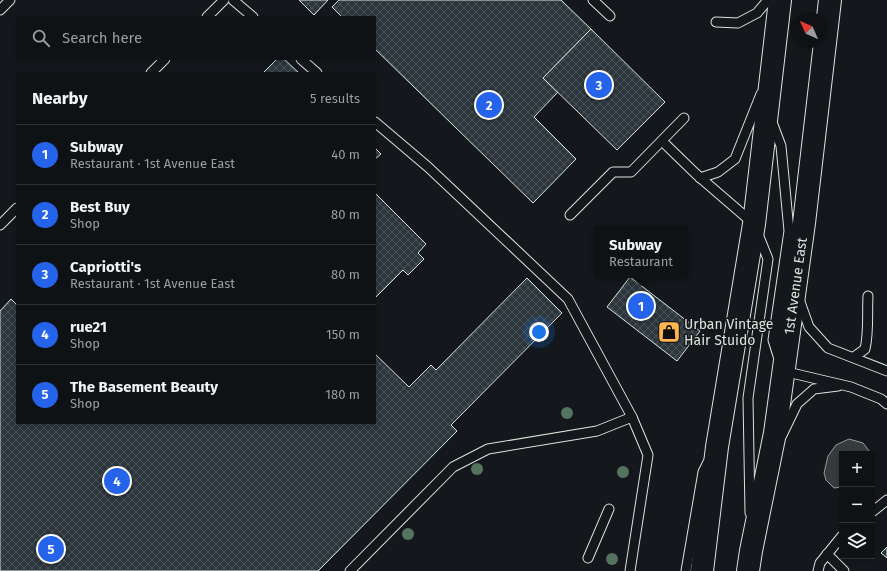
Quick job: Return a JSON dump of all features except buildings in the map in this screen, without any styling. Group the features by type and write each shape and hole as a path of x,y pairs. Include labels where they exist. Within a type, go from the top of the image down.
{"main road":[{"path":"702,571 716,447 754,224 780,0"},
{"name":"1st Avenue East","path":"749,561 771,458 795,287 831,2"}],"lane":[{"path":"0,10 10,0"},
{"path":"208,16 224,0"},
{"path":"233,0 252,16"},
{"path":"593,0 610,16"},
{"path":"716,22 738,23 757,13 768,0"},
{"path":"152,72 164,60"},
{"path":"302,60 317,72"},
{"path":"700,178 718,172 735,159 773,65"},
{"path":"767,109 781,146 789,231 773,340 783,372 851,387 887,404"},
{"path":"570,215 613,172 631,172 684,118"},
{"path":"376,123 428,167 568,299 632,417 648,455 630,571"},
{"path":"662,141 700,178 754,224 768,259 748,398 749,561"},
{"path":"0,225 16,209"},
{"path":"795,287 809,327 828,348 887,371"},
{"path":"854,357 864,348 868,335 866,320 868,296"},
{"path":"771,458 797,404 814,389 844,385"},
{"path":"350,571 453,467 488,449 597,431 632,417"},
{"path":"686,571 703,472 716,447"},
{"path":"875,510 887,500"},
{"path":"588,558 609,509"},
{"path":"818,571 820,563 839,540"},
{"path":"828,554 844,571"}],"shaded area":[{"path":"849,439 863,443 869,451 839,451 839,487 834,488 826,480 824,473 828,456 836,445"}],"place":[{"name":"Capriotti's","path":"599,85"},
{"name":"Best Buy","path":"489,105"},
{"name":"Subway","path":"641,306"},
{"name":"Urban Vintage Hair Stuido","path":"669,332"},
{"name":"rue21","path":"117,481"},
{"name":"The Basement Beauty","path":"51,549"}]}
